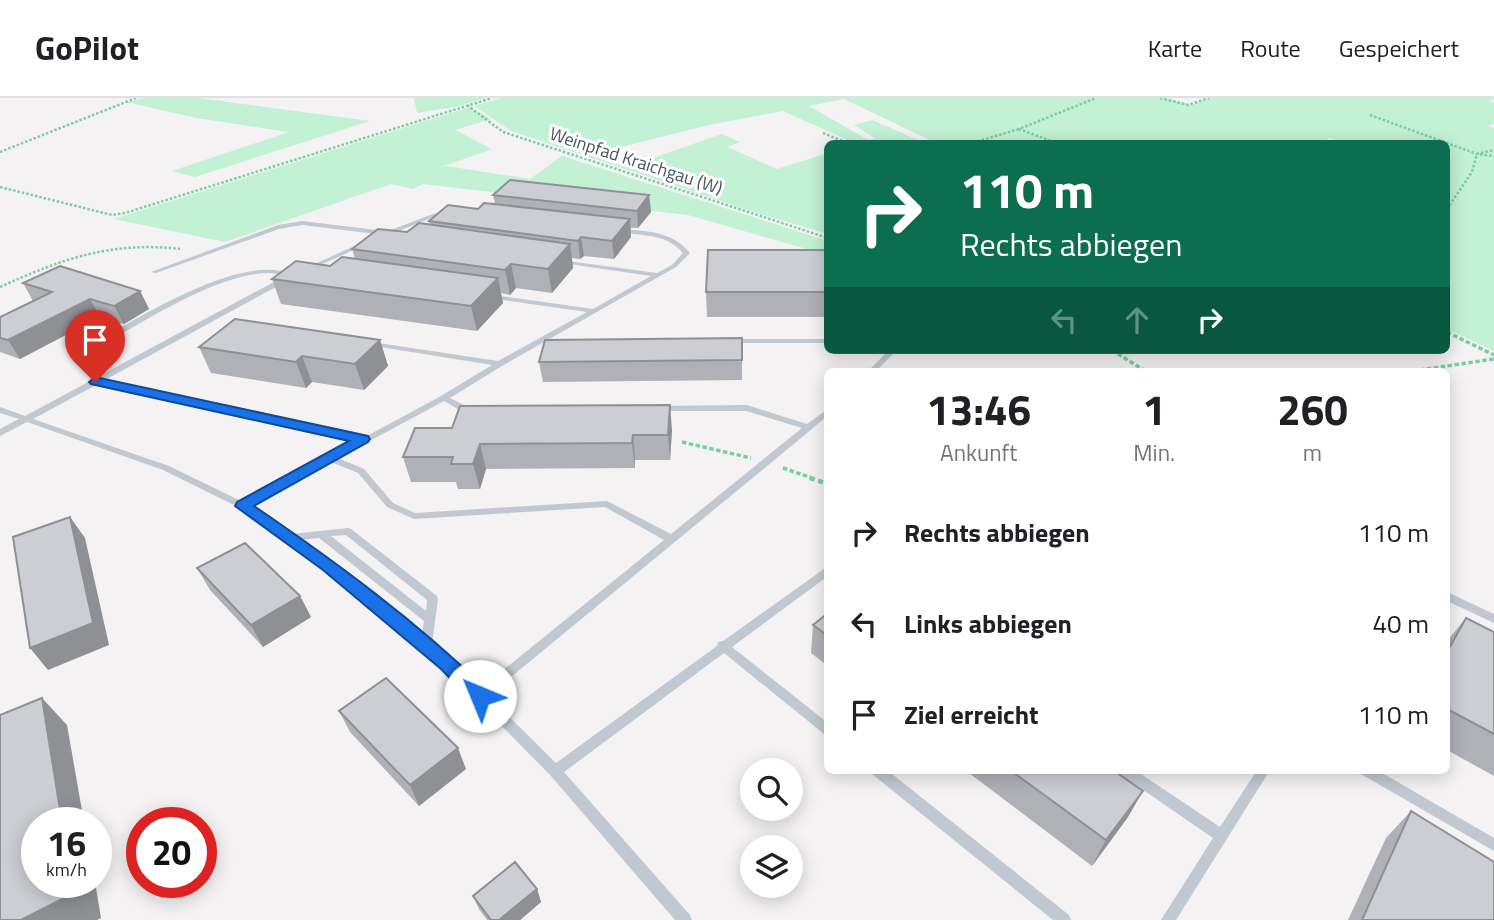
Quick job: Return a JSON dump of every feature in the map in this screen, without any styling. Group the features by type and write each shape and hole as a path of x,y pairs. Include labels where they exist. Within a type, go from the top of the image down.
{"lane":[{"path":"0,433 216,318 290,275 432,215 450,212"},
{"path":"154,272 278,227 302,223 377,232 382,236 396,238"},
{"path":"243,506 363,439 444,398 499,364 659,275 674,266 687,253 681,244 666,236 612,230"},
{"path":"548,259 659,275"},
{"path":"305,270 319,271"},
{"path":"93,347 204,287 258,271 281,271 290,275"},
{"path":"484,295 595,311"},
{"path":"216,318 229,321"},
{"path":"540,341 554,341"},
{"path":"718,341 824,341"},
{"path":"364,342 499,364"},
{"path":"875,368 889,354"},
{"path":"95,382 363,439"},
{"path":"444,398 464,409 477,409"},
{"path":"653,408 747,408 809,427"},
{"path":"0,410 166,468 243,506 329,566 426,645 480,696 555,771 685,920"},
{"path":"480,696 824,414"},
{"path":"329,458 360,471 390,505 414,516 607,504 671,539"},
{"path":"289,538 348,531 433,599 426,645"},
{"path":"321,534 430,620"},
{"path":"555,771 722,645 824,573"},
{"path":"1450,597 1494,619"},
{"path":"722,645 824,727"},
{"path":"882,774 1064,920"},
{"path":"1131,774 1222,836"},
{"path":"1168,920 1261,774"},
{"path":"1373,774 1494,845"}],"path":[{"path":"0,152 136,98"},
{"path":"0,187 112,215 125,214 492,98"},
{"path":"982,140 1019,129 1096,98"},
{"path":"1160,98 1188,105 1209,98"},
{"name":"Weinpfad Kraichgau (W)","path":"467,105 503,132 824,237"},
{"path":"1370,115 1439,140"},
{"path":"1019,129 1048,140"},
{"path":"823,133 840,140"},
{"path":"1450,144 1477,154 1494,156"},
{"path":"1477,154 1494,150"},
{"path":"1450,205 1472,172 1477,154"},
{"path":"0,287 71,256 116,246 144,244 205,254"},
{"path":"1450,333 1494,357"},
{"path":"1118,354 1140,368"},
{"path":"1430,368 1494,357"}],"green space":[{"path":"145,98 199,98 370,121 195,177 172,171 289,132 196,118 126,102"},
{"path":"414,98 485,98 459,106 417,113"},
{"path":"501,98 1165,98 1192,105 1209,98 1494,98 1490,101 1494,103 1494,124 1488,126 1494,128 1494,351 1450,330 1450,140 930,140 844,99 809,106 868,140 847,140 783,111 709,125 589,155 627,167 722,134 740,142 727,147 777,169 824,154 824,233 511,131 474,106"},
{"path":"470,107 491,119 455,130 492,149 436,169 446,166 530,179 562,156 824,240 824,254 688,215 423,184 413,189 391,184 225,242 114,219"},
{"path":"872,120 918,140 868,140 876,139 854,125"}],"building":[{"path":"510,180 649,195 637,211 493,195"},
{"path":"484,203 630,219 612,241 581,237 578,241 429,221 448,205 478,209"},
{"path":"419,223 570,244 548,269 511,264 505,270 352,249 378,229 407,232"},
{"path":"708,250 824,250 824,292 706,292"},
{"path":"342,257 498,278 471,306 272,279 296,261 330,266"},
{"path":"60,266 140,291 114,306 90,299 8,340 0,338 0,317 52,292 23,283"},
{"path":"235,319 380,340 355,364 302,356 296,362 199,347"},
{"path":"742,338 742,360 539,362 545,340"},
{"path":"670,405 668,435 633,435 632,443 480,444 473,464 451,464 453,457 403,457 415,428 452,428 460,406"},
{"path":"70,517 93,623 30,648 13,537"},
{"path":"245,543 300,596 251,625 197,568"},
{"path":"824,616 824,633 813,625"},
{"path":"1466,618 1494,632 1494,734 1450,711 1450,647"},
{"path":"386,678 458,748 410,785 339,711"},
{"path":"42,698 60,807 21,807 21,898 64,898 21,920 0,920 0,715"},
{"path":"1015,774 1119,774 1143,791 1106,840"},
{"path":"1411,811 1494,862 1494,920 1362,920"},
{"path":"515,862 537,889 499,920 491,920 473,896"}],"route":[{"path":"95,382 363,439 243,506 329,566 448,664 480,696"}]}
